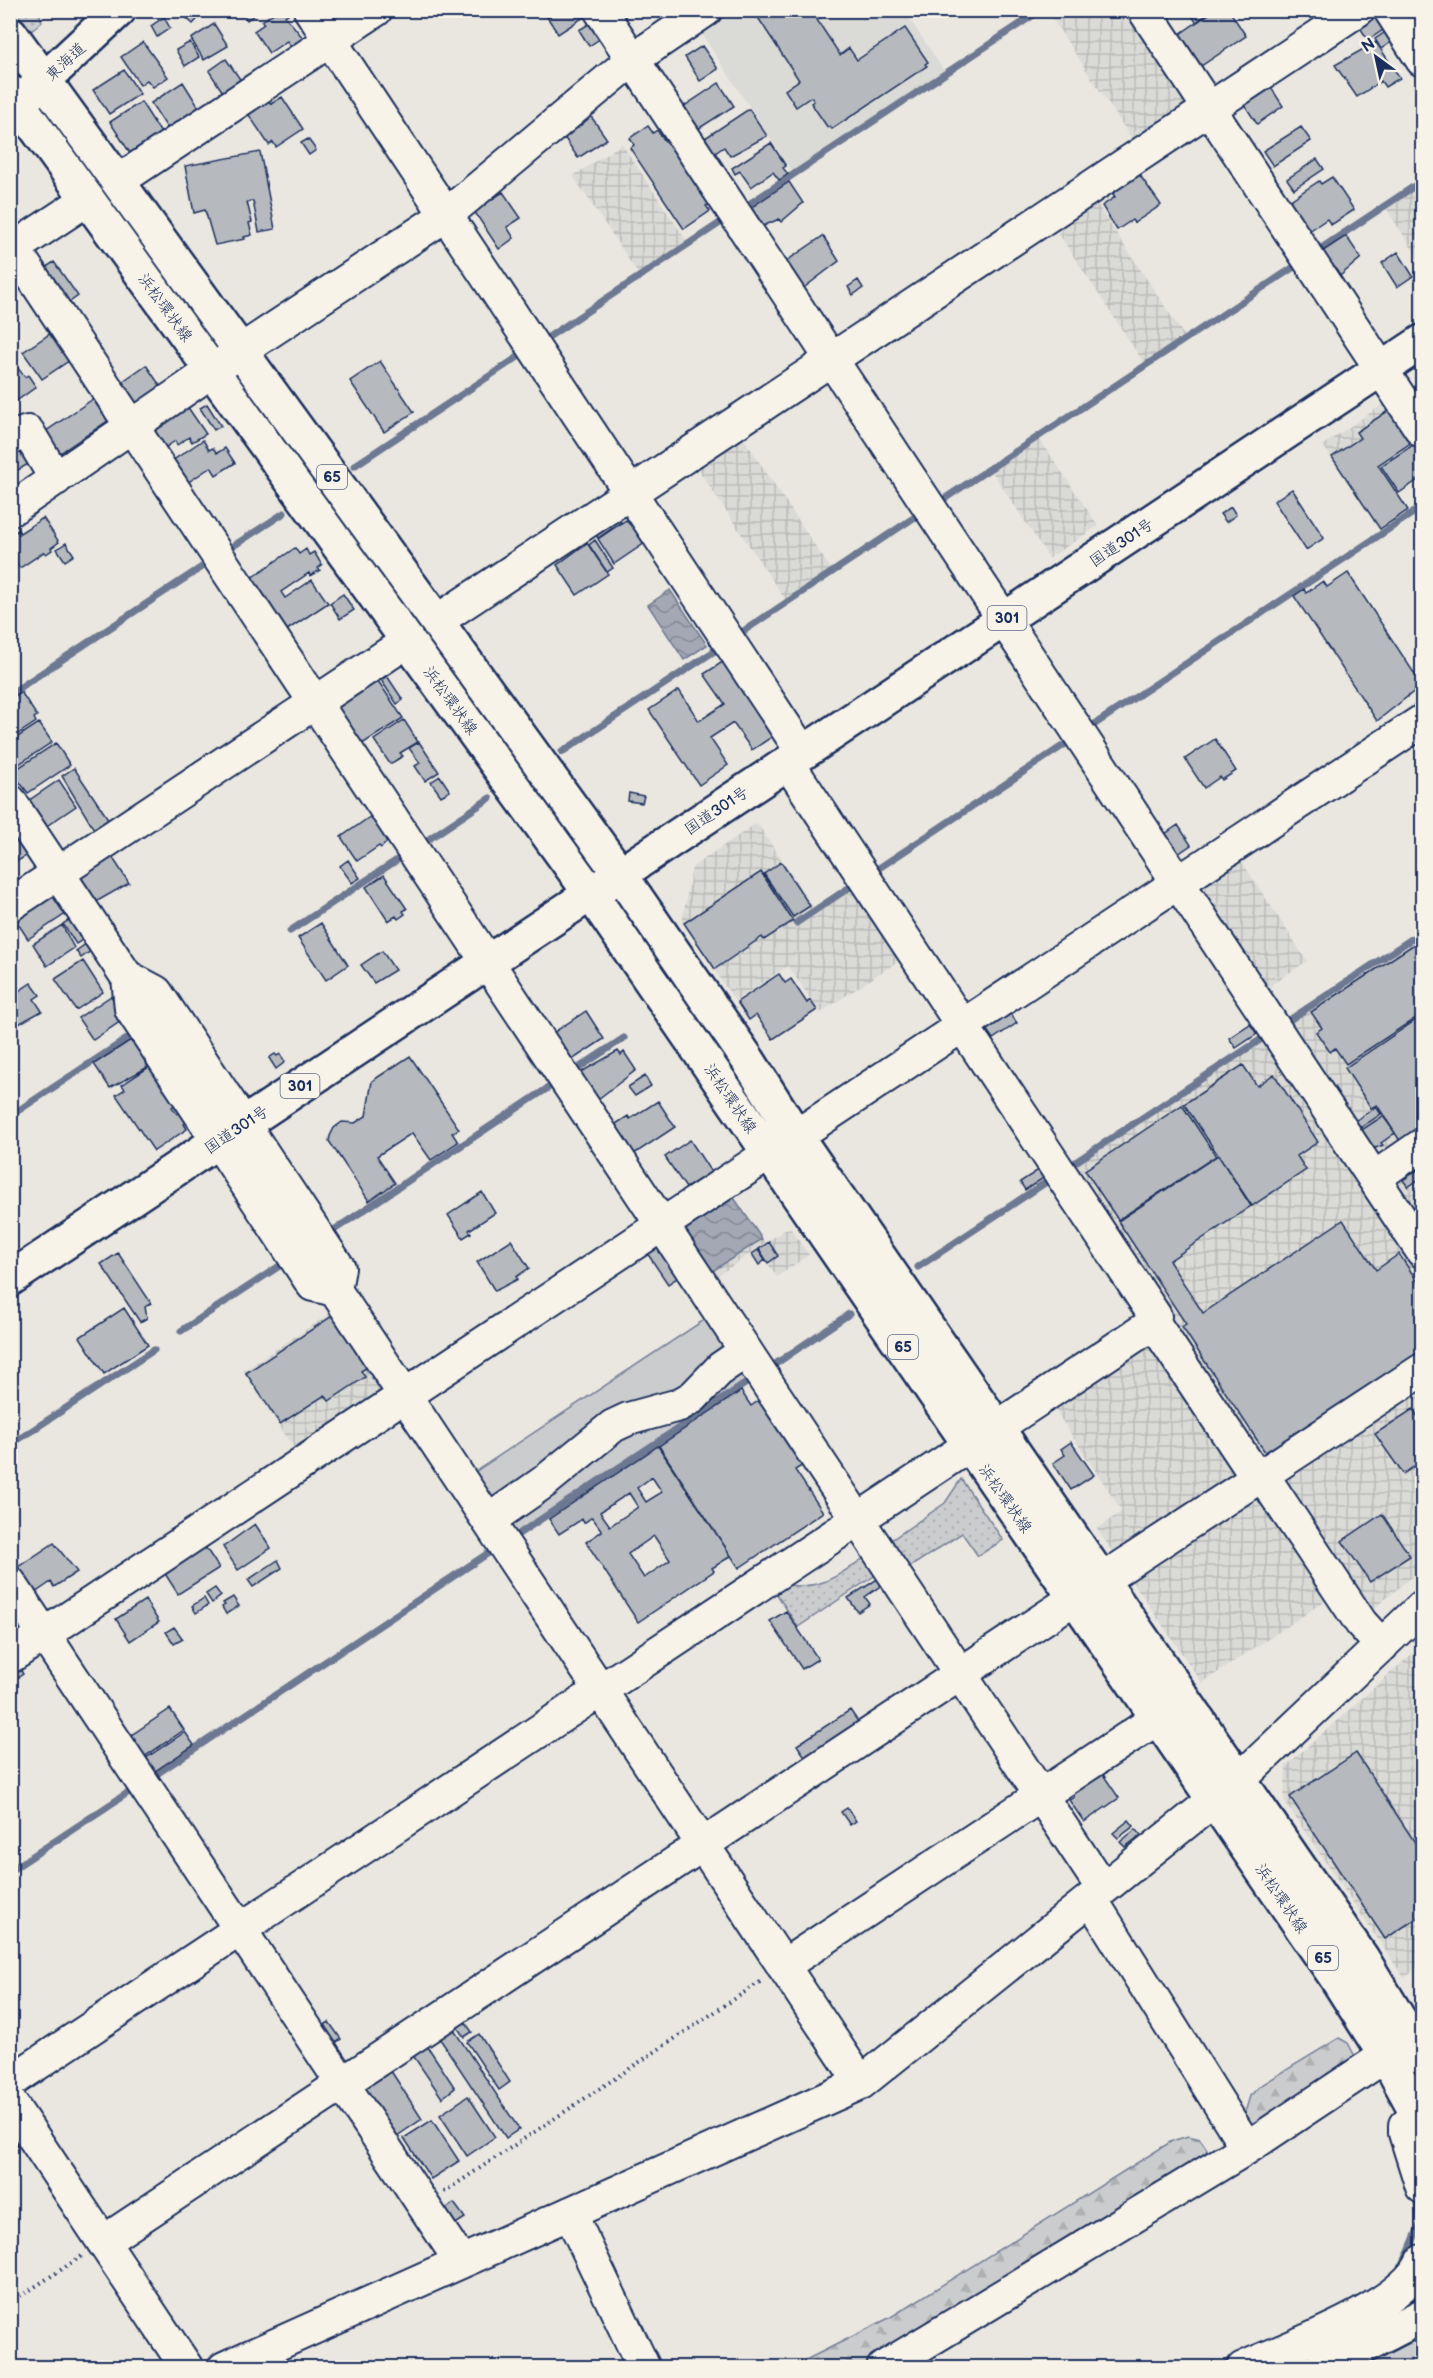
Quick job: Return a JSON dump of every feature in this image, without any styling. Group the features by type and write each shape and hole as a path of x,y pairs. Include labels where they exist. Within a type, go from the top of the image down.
{"main road":[{"name":"東海道","path":"13,103 45,80 119,10"},
{"name":"浜松環状線","path":"10,33 620,874 748,1060 782,1145"},
{"name":"浜松環状線","path":"13,103 88,199 591,894 782,1145 1227,1790 1362,1958 1422,2057"},
{"name":"国道301号","path":"10,1279 1422,342"},
{"name":"浜松環状線","path":"1088,1589 1158,1718 1227,1790 1420,2118"},
{"path":"1321,2367 1422,2316"}],"street":[{"path":"310,10 630,493 963,1026 1155,1316 1154,1323 1360,1623 1382,1646"},
{"path":"118,182 376,10"},
{"path":"600,10 1422,1251"},
{"path":"10,510 241,351 446,215 632,60 706,10"},
{"path":"1144,10 1422,431"},
{"path":"437,621 1358,10"},
{"path":"1390,10 1422,60"},
{"path":"88,199 12,246 1041,1796 1247,2148"},
{"path":"19,435 56,479"},
{"path":"10,905 408,641"},
{"path":"10,1657 1422,721"},
{"path":"10,801 213,1106"},
{"path":"128,978 156,992 231,1133 339,1268 335,1290"},
{"path":"1374,1178 1422,1145"},
{"path":"248,1159 861,2083"},
{"path":"10,2082 785,1568 796,1573 817,1571 864,1529 936,1493 943,1477 941,1465 1154,1323"},
{"path":"488,1521 544,1482 613,1426 628,1419 679,1405 693,1397 721,1368 746,1351"},
{"path":"103,2242 1422,1370"},
{"path":"10,1583 461,2262"},
{"path":"224,2367 861,2083 1227,1790 1422,1607"},
{"path":"783,1966 1158,1718"},
{"path":"883,2367 1247,2148 1385,2056"},
{"path":"10,2102 186,2367"},
{"path":"1420,2118 1405,2125 1404,2133 1422,2187"},
{"path":"570,2213 644,2367"},
{"path":"1243,2367 1371,2307 1401,2289 1418,2271 1422,2261"}],"path":[{"path":"423,2205 783,1966"},
{"path":"10,2303 103,2242"}],"shaded area":[{"path":"724,11 904,11 945,72 793,173 698,28"},
{"path":"1047,11 1136,11 1200,107 1138,148"},
{"path":"622,144 688,243 639,275 573,176"},
{"path":"1422,184 1422,264 1386,208"},
{"path":"1091,195 1185,337 1144,363 1051,222"},
{"path":"1392,398 1420,439 1380,466 1411,513 1381,533 1323,445"},
{"path":"738,430 832,571 786,601 692,460"},
{"path":"1039,438 1098,526 1049,558 991,470"},
{"path":"757,823 814,909 794,922 795,925 861,882 909,954 820,1013 788,966 735,1001 682,922 692,867"},
{"path":"1236,853 1307,961 1262,991 1190,883"},
{"path":"1422,934 1422,1137 1378,1166 1285,1026"},
{"path":"1268,1037 1422,1269 1422,1358 1264,1457 1072,1167"},
{"path":"1422,1153 1422,1233 1390,1175"},
{"path":"729,1188 765,1243 789,1227 809,1255 777,1277 758,1249 708,1282"},
{"path":"337,1309 394,1394 300,1457 243,1371"},
{"path":"1149,1340 1238,1475 1118,1560 1097,1529 1122,1511 1049,1401"},
{"path":"1422,1382 1422,1568 1368,1614 1280,1482"},
{"path":"1260,1483 1334,1595 1202,1683 1126,1572"},
{"path":"1422,1645 1422,1965 1404,1978 1284,1801 1286,1766"}],"green space":[{"path":"12,11 39,11 42,22 30,32"},
{"path":"713,1314 754,1376 511,1537 470,1475"},
{"path":"961,1479 1003,1540 978,1556 962,1533 901,1573 887,1543 945,1503"},
{"path":"867,1556 883,1570 798,1627 771,1585 775,1582 802,1586 824,1582"},
{"path":"1339,2038 1348,2043 1357,2060 1259,2128 1250,2124 1244,2116 1250,2096 1260,2086"},
{"path":"1188,2136 1200,2139 1207,2149 1202,2164 869,2368 790,2368 891,2317 1172,2141"},
{"path":"1422,2331 1422,2362 1411,2367 1350,2368"}],"water":[{"path":"670,590 707,645 684,660 648,605"},
{"path":"730,1192 762,1239 711,1272 680,1226"}],"building":[{"path":"178,10 206,10 193,24"},
{"path":"240,10 261,10 247,20"},
{"path":"278,10 285,10 288,14 285,16 304,39 291,47 287,41 269,53 254,31 264,24 262,21"},
{"path":"546,10 584,10 587,15 558,34 544,12"},
{"path":"753,10 832,10 817,20 840,55 849,48 857,60 905,28 928,62 925,64 927,66 832,129 830,126 828,128 811,103 814,101 811,97 796,107 785,90 799,80"},
{"path":"1197,10 1206,10 1208,14 1196,22 1191,14"},
{"path":"1215,10 1229,10 1246,36 1195,70 1174,38"},
{"path":"1374,11 1386,28 1368,40 1357,23"},
{"path":"164,17 170,28 157,37 151,26"},
{"path":"594,21 604,36 589,46 579,30"},
{"path":"214,24 228,46 204,60 191,39"},
{"path":"1387,31 1394,40 1381,49 1375,39"},
{"path":"143,42 168,77 153,87 147,80 140,85 121,57"},
{"path":"190,42 199,57 185,66 176,50"},
{"path":"1376,42 1400,78 1385,87 1381,81 1357,97 1335,65"},
{"path":"702,46 718,69 700,81 685,57"},
{"path":"226,59 242,82 224,94 209,71"},
{"path":"124,70 140,94 109,114 93,90"},
{"path":"183,82 203,114 171,134 151,103"},
{"path":"719,83 734,106 698,129 683,107"},
{"path":"1268,83 1283,106 1257,124 1242,101"},
{"path":"282,97 303,129 276,147 273,142 269,145 247,112 268,100 271,104"},
{"path":"141,102 161,133 130,153 110,122"},
{"path":"749,109 767,136 730,156 724,147 712,155 702,140"},
{"path":"590,115 607,139 578,158 560,131"},
{"path":"648,126 653,133 657,130 665,141 668,139 711,203 706,206 710,211 684,229 630,148 634,145 630,138"},
{"path":"1301,127 1311,141 1273,166 1263,151"},
{"path":"308,139 316,150 309,155 301,143"},
{"path":"771,143 786,166 783,168 788,174 779,180 773,172 751,187 740,171 735,174 732,168"},
{"path":"260,152 275,229 259,232 253,201 247,202 252,222 249,223 252,235 244,237 245,239 215,245 205,210 194,213 185,166"},
{"path":"1317,159 1324,169 1294,189 1287,179"},
{"path":"1139,174 1161,205 1134,223 1132,220 1117,230 1102,206 1115,197 1112,192"},
{"path":"1332,177 1354,210 1331,225 1327,219 1309,231 1289,201 1319,181 1321,184"},
{"path":"789,182 803,203 781,222 779,219 761,227 749,209"},
{"path":"503,192 521,218 507,227 514,238 499,249 474,211"},
{"path":"823,236 839,261 801,290 785,262"},
{"path":"1346,236 1361,258 1334,281 1317,255"},
{"path":"1398,252 1413,276 1397,287 1382,263"},
{"path":"54,262 78,296 64,306 40,271"},
{"path":"858,280 863,288 853,295 848,287"},
{"path":"57,329 76,356 42,379 23,352"},
{"path":"380,361 414,412 384,432 350,381"},
{"path":"146,365 161,387 129,410 116,386"},
{"path":"16,366 25,377 28,375 36,387 15,402 10,395 10,370"},
{"path":"93,399 99,408 103,405 112,418 54,457 39,436"},
{"path":"185,403 206,434 192,442 189,437 177,445 175,441 159,452 145,430"},
{"path":"207,404 221,426 214,430 200,408"},
{"path":"1397,405 1418,438 1378,465 1408,510 1380,529 1332,457 1360,438 1356,432"},
{"path":"203,440 209,450 213,448 217,453 225,448 235,463 216,475 211,467 181,487 166,465"},
{"path":"1419,441 1422,446 1422,481 1421,478 1399,493 1381,466"},
{"path":"23,444 33,461 10,475 10,447"},
{"path":"1292,489 1324,538 1306,550 1274,501"},
{"path":"1231,507 1236,515 1226,522 1220,514"},
{"path":"615,512 621,522 598,538 591,528"},
{"path":"43,518 59,542 46,554 44,552 20,568 10,553 10,535 18,530 20,533"},
{"path":"626,520 631,526 633,524 645,543 614,564 598,539"},
{"path":"595,540 613,568 607,572 589,545"},
{"path":"66,543 74,555 65,561 57,549"},
{"path":"587,543 608,574 577,595 557,565"},
{"path":"295,548 299,554 306,549 309,555 314,552 322,565 318,568 320,570 310,576 309,573 281,592 285,598 312,580 328,603 287,630 296,644 289,649 248,580"},
{"path":"1348,573 1422,685 1377,721 1294,596 1304,589 1306,593 1323,581 1327,587"},
{"path":"343,594 354,610 340,619 330,603"},
{"path":"724,661 773,736 752,750 733,723 710,738 728,765 699,785 649,710 679,690 699,721 725,704 704,674"},
{"path":"374,675 403,718 356,748 326,703"},
{"path":"387,676 403,700 397,704 381,680"},
{"path":"21,692 37,716 34,718 36,722 15,736 13,732 10,734 10,699"},
{"path":"404,720 418,742 400,753 403,756 390,764 374,740"},
{"path":"39,723 52,742 10,770 10,742"},
{"path":"1215,739 1236,771 1222,780 1220,777 1204,788 1185,759"},
{"path":"419,742 439,772 425,781 415,766 420,763 409,748"},
{"path":"56,743 70,765 28,793 12,772"},
{"path":"74,768 113,826 98,836 62,776"},
{"path":"440,776 450,791 441,796 431,782"},
{"path":"59,780 76,806 45,827 28,801"},
{"path":"629,793 644,796 642,803 628,801"},
{"path":"374,814 390,839 381,848 379,846 357,861 341,837"},
{"path":"11,823 31,853 16,862 14,858 10,861"},
{"path":"1178,825 1191,845 1178,854 1165,834"},
{"path":"111,855 129,883 94,903 74,873"},
{"path":"348,860 360,878 352,883 340,866"},
{"path":"781,862 810,906 793,917 764,874"},
{"path":"761,872 793,921 764,940 762,937 715,969 684,923"},
{"path":"384,875 407,909 403,911 405,914 398,919 396,916 388,921 366,887"},
{"path":"50,887 67,913 28,939 11,913"},
{"path":"75,916 88,936 76,944 63,924"},
{"path":"321,923 348,965 326,980 298,938"},
{"path":"62,925 74,948 47,966 33,944"},
{"path":"1422,939 1422,1014 1346,1064 1335,1048 1330,1052 1316,1032 1322,1028 1311,1012"},
{"path":"90,941 95,948 81,958 76,951"},
{"path":"382,951 395,970 374,983 361,965"},
{"path":"83,961 103,992 76,1010 55,979"},
{"path":"779,974 785,983 791,979 807,1003 810,1000 817,1010 773,1039 756,1015 749,1020 737,1002"},
{"path":"31,983 40,995 34,999 42,1011 15,1026 10,1019 10,997"},
{"path":"111,996 121,1012 116,1015 121,1021 93,1040 78,1018"},
{"path":"1006,1007 1017,1023 993,1039 982,1023"},
{"path":"586,1011 604,1039 572,1060 553,1033"},
{"path":"1422,1016 1422,1135 1404,1147 1377,1105 1371,1108 1345,1068"},
{"path":"1250,1024 1257,1034 1236,1048 1229,1038"},
{"path":"138,1039 151,1059 145,1062 148,1067 110,1088 94,1064 131,1040 132,1043"},
{"path":"618,1051 621,1055 624,1052 636,1070 598,1099 591,1088 587,1091 576,1075"},
{"path":"275,1054 277,1056 280,1054 285,1062 276,1069 269,1058"},
{"path":"410,1056 459,1129 452,1133 458,1142 431,1160 412,1133 377,1156 395,1183 369,1201 329,1141 330,1136 334,1128 342,1122 355,1123 366,1116 372,1081"},
{"path":"152,1059 180,1102 172,1107 177,1114 184,1109 191,1119 184,1124 187,1129 154,1151 116,1095 125,1089 122,1085 149,1067 146,1063"},
{"path":"1243,1065 1257,1086 1274,1074 1318,1142 1297,1156 1306,1170 1252,1206 1184,1104"},
{"path":"645,1076 651,1086 635,1096 628,1087"},
{"path":"658,1101 675,1127 628,1158 608,1129 628,1116 630,1119"},
{"path":"1182,1105 1216,1156 1118,1220 1085,1170"},
{"path":"1376,1107 1381,1114 1357,1130 1352,1123"},
{"path":"1383,1116 1395,1133 1381,1143 1383,1145 1368,1151 1357,1133"},
{"path":"690,1140 711,1172 686,1188 665,1157"},
{"path":"1218,1155 1251,1206 1169,1261 1203,1313 1343,1220 1376,1270 1399,1254 1422,1288 1422,1356 1269,1458 1182,1327 1186,1324 1118,1221"},
{"path":"1043,1167 1048,1175 1025,1190 1020,1182"},
{"path":"1422,1167 1422,1177 1408,1187 1403,1180"},
{"path":"482,1192 495,1213 469,1230 471,1233 463,1238 448,1215"},
{"path":"511,1240 529,1268 516,1277 518,1279 495,1291 477,1262"},
{"path":"660,1240 683,1274 668,1284 645,1250"},
{"path":"769,1242 778,1256 768,1263 759,1249"},
{"path":"758,1250 765,1260 759,1265 752,1254"},
{"path":"118,1253 151,1303 145,1307 147,1318 140,1322 101,1264"},
{"path":"124,1308 148,1345 104,1374 80,1337"},
{"path":"335,1314 369,1366 361,1371 365,1377 329,1401 325,1395 280,1424 246,1373"},
{"path":"741,1391 751,1406 765,1396 808,1462 795,1470 823,1512 739,1568 659,1446"},
{"path":"1413,1409 1422,1423 1422,1461 1403,1474 1375,1434"},
{"path":"1071,1442 1094,1475 1071,1490 1053,1463 1065,1455 1061,1449"},
{"path":"658,1446 731,1556 712,1568 714,1571 638,1622 586,1542 602,1531 592,1517 584,1523 582,1519 559,1534 549,1519","holes":["652,1477 662,1492 646,1502 637,1488","629,1493 638,1507 610,1526 600,1512","654,1536 670,1560 644,1578 628,1554"]},
{"path":"1382,1514 1410,1556 1370,1582 1342,1541"},
{"path":"255,1524 271,1548 238,1570 223,1547"},
{"path":"202,1542 219,1568 178,1594 162,1569"},
{"path":"54,1543 77,1572 54,1587 51,1582 29,1597 12,1571"},
{"path":"278,1560 282,1568 253,1587 248,1580"},
{"path":"882,1576 886,1582 865,1597 870,1604 858,1612 848,1598"},
{"path":"215,1588 221,1596 212,1603 206,1594"},
{"path":"233,1597 239,1606 226,1614 222,1607 225,1605 223,1603"},
{"path":"204,1598 208,1605 196,1613 192,1606"},
{"path":"145,1600 159,1622 130,1641 116,1619"},
{"path":"10,1607 24,1627 10,1638"},
{"path":"786,1611 818,1659 802,1669 770,1621"},
{"path":"174,1627 183,1639 174,1644 166,1632"},
{"path":"18,1666 23,1674 10,1683 10,1671"},
{"path":"170,1709 184,1730 138,1761 124,1740"},
{"path":"850,1710 861,1726 808,1761 797,1745"},
{"path":"185,1732 194,1745 149,1775 140,1762"},
{"path":"1356,1753 1422,1853 1422,1915 1385,1939 1290,1797"},
{"path":"1100,1770 1119,1798 1084,1822 1069,1800 1074,1797 1069,1790"},
{"path":"847,1808 856,1821 850,1825 841,1812"},
{"path":"1129,1820 1134,1826 1118,1838 1113,1833"},
{"path":"1136,1829 1141,1835 1125,1847 1120,1842"},
{"path":"329,2022 341,2039 330,2047 318,2029"},
{"path":"465,2022 472,2032 464,2037 457,2027"},
{"path":"450,2024 519,2129 506,2138 436,2033"},
{"path":"479,2034 510,2082 499,2090 467,2042"},
{"path":"424,2041 455,2088 442,2098 410,2051"},
{"path":"389,2068 422,2119 397,2136 363,2084"},
{"path":"468,2096 495,2137 467,2156 440,2115"},
{"path":"432,2120 459,2161 431,2179 404,2138"},
{"path":"454,2203 465,2218 454,2225 444,2210"}],"waterway":[{"path":"743,208 1041,10"},
{"path":"1314,253 1422,181"},
{"path":"541,342 726,219"},
{"path":"938,503 1300,263"},
{"path":"354,466 527,351"},
{"path":"1089,728 1422,507"},
{"path":"224,552 284,513"},
{"path":"736,636 921,513"},
{"path":"10,694 211,561"},
{"path":"562,752 722,646"},
{"path":"870,874 1070,741"},
{"path":"420,845 490,798"},
{"path":"290,931 406,854"},
{"path":"796,923 859,881"},
{"path":"1285,1023 1422,932"},
{"path":"10,1116 136,1033"},
{"path":"1065,1169 1266,1036"},
{"path":"571,1073 624,1038"},
{"path":"328,1234 557,1082"},
{"path":"918,1267 1054,1177"},
{"path":"181,1331 287,1261"},
{"path":"768,1369 849,1314"},
{"path":"10,1445 154,1350"},
{"path":"511,1539 754,1378"},
{"path":"149,1779 496,1548"},
{"path":"10,1871 135,1788"},
{"path":"1405,2260 1421,2222 1415,2194"},
{"path":"202,2366 218,2359"},
{"path":"1218,2368 1236,2360"}]}
